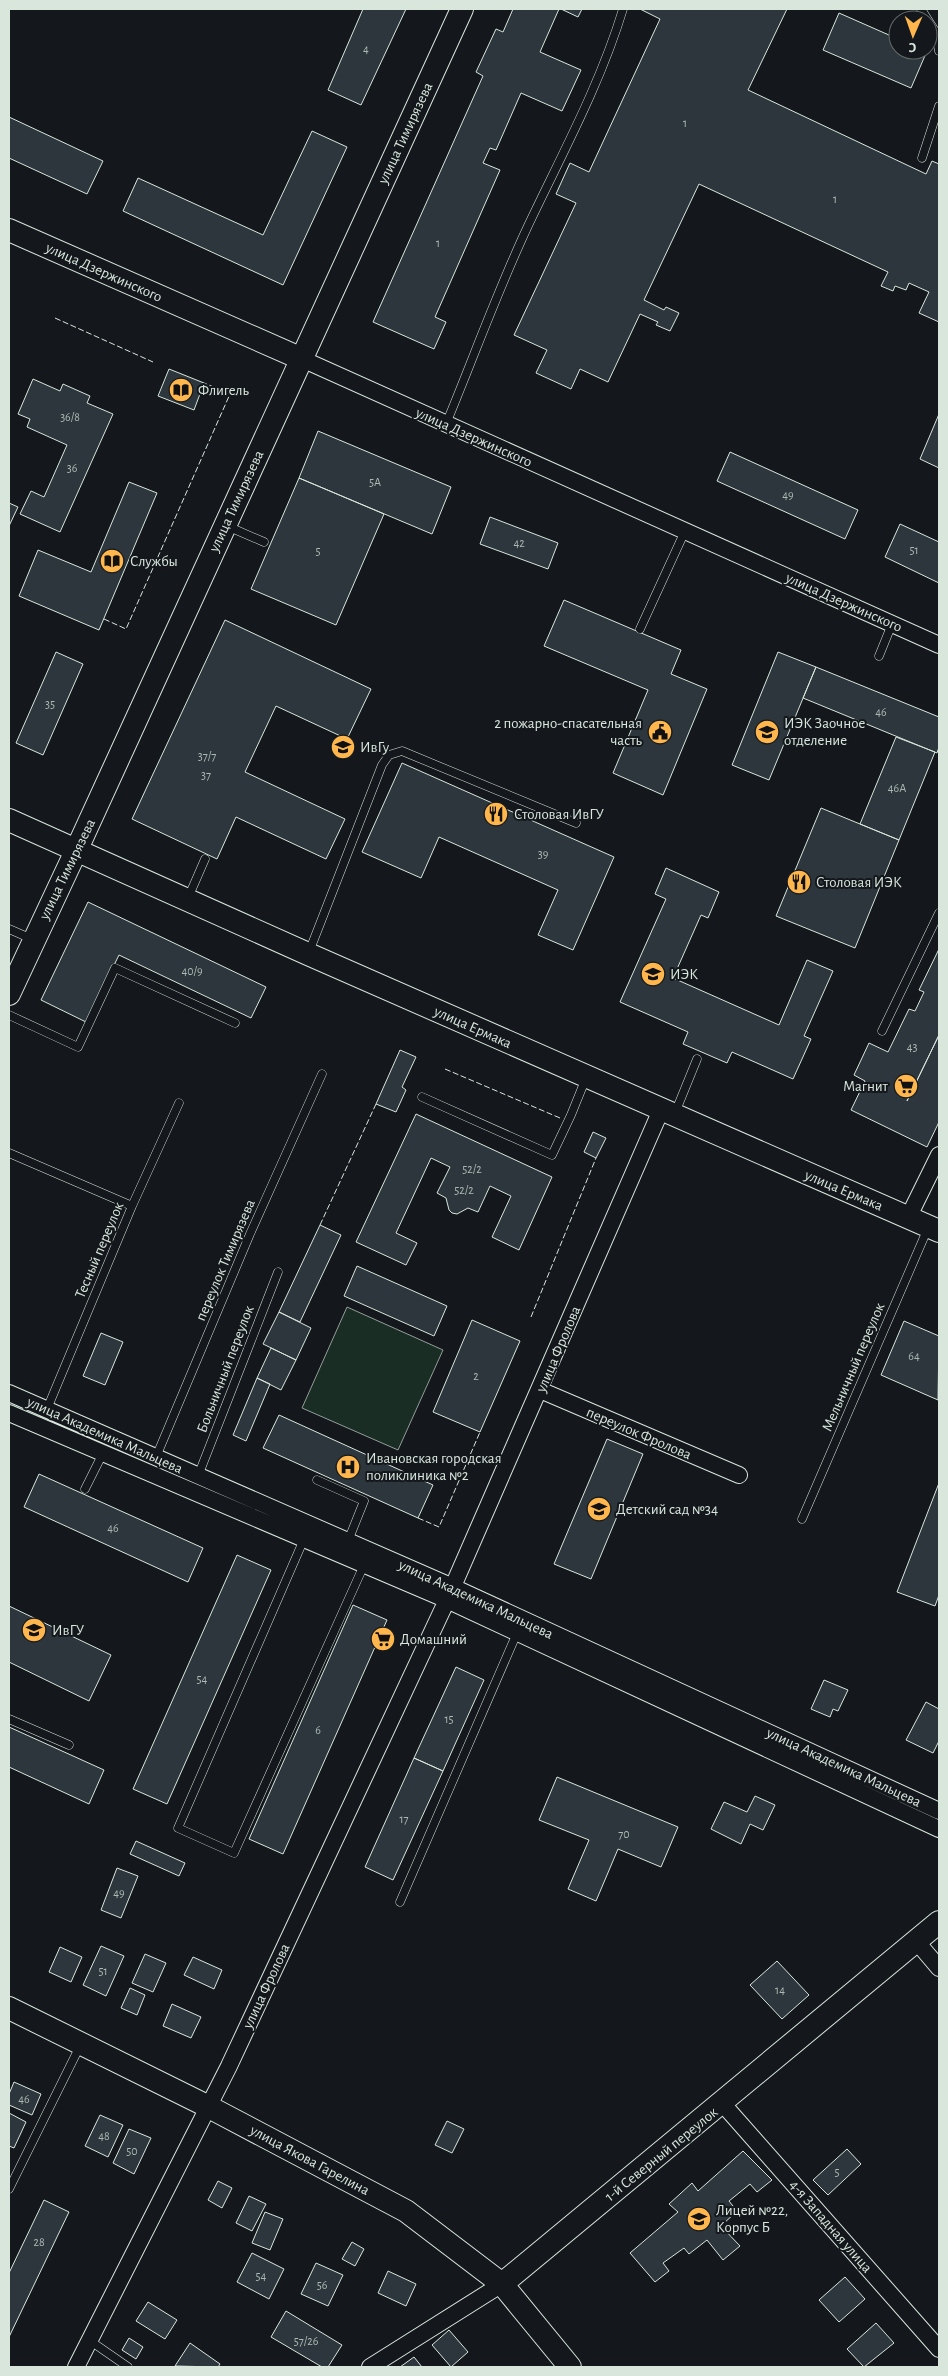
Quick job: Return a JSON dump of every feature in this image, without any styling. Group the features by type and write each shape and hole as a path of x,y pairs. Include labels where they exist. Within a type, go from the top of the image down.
{"main road":[{"name":"улица Тимирязева","path":"9,994 462,9"},
{"name":"улица Дзержинского","path":"9,230 302,359"},
{"name":"улица Ермака","path":"9,820 667,1113 934,1228"},
{"name":"1-й Северный переулок","path":"502,2284 939,1922"},
{"name":"улица Якова Гарелина","path":"9,2008 209,2107 406,2211 502,2284 570,2367"}],"street":[{"name":"улица Дзержинского","path":"302,359 939,645"},
{"name":"улица Фролова","path":"76,2367 229,2066 450,1594 540,1390 667,1113"},
{"path":"908,1218 939,1155"},
{"name":"переулок Фролова","path":"540,1390 739,1475"},
{"name":"улица Академика Мальцева","path":"9,1393 348,1541 450,1594 939,1811"},
{"path":"9,1413 364,1565 450,1594 518,1633 939,1829"},
{"path":"191,1491 198,1476"},
{"path":"917,1942 939,1968"},
{"name":"4-я Западная улица","path":"722,2103 939,2349"},
{"name":"1-й Северный переулок","path":"370,2367 502,2284"}],"lane":[{"path":"446,424 526,230 589,96 615,35 623,9"},
{"path":"921,9 935,31 939,51"},
{"path":"922,158 939,106"},
{"path":"225,525 264,542"},
{"path":"640,629 685,531"},
{"path":"879,656 892,624"},
{"path":"308,954 382,765 389,755 402,751 576,823"},
{"path":"187,900 205,858"},
{"path":"882,1031 939,913"},
{"path":"9,929 33,940"},
{"path":"9,1015 78,1048 115,968 235,1022"},
{"path":"667,1113 697,1059"},
{"name":"переулок Тимирязева","path":"156,1457 250,1234 322,1074"},
{"path":"422,1097 552,1155 587,1077"},
{"name":"Тесный переулок","path":"46,1409 132,1206 179,1103"},
{"path":"9,1153 132,1206"},
{"name":"Мельничный переулок","path":"802,1519 934,1228"},
{"name":"Больничный переулок","path":"198,1476 278,1272"},
{"path":"85,1489 103,1453"},
{"path":"317,1480 364,1501 348,1541"},
{"path":"304,1539 178,1828 234,1853 364,1565"},
{"path":"400,1902 518,1633"},
{"path":"9,1718 69,1745"},
{"path":"9,2190 80,2044"},
{"path":"90,2340 128,2367"}],"green space":[{"path":"347,1307 443,1350 398,1450 302,1408"},
{"path":"9,1398 193,1478 191,1485 9,1408"}],"building":[{"path":"363,9 406,9 361,105 328,90"},
{"path":"513,9 559,9 540,52 581,70 562,111 521,93 496,150 490,148 483,163 500,170 435,317 446,322 434,349 373,322 483,76 476,72 496,29 503,32"},
{"path":"561,9 582,9 578,17"},
{"path":"640,9 787,9 748,90 926,174 932,161 939,164 939,322 919,313 929,292 909,283 906,290 895,286 893,291 881,286 888,272 699,184 644,300 664,310 666,307 679,313 670,331 656,325 658,322 640,314 608,382 580,369 571,389 536,373 547,350 514,335 576,203 556,194 570,163 589,172 660,19"},
{"path":"839,13 888,35 888,60 923,60 911,88 823,50"},
{"path":"9,117 103,161 87,194 9,158"},
{"path":"312,131 347,147 283,285 123,211 138,178 263,235"},
{"name":"Флигель","path":"169,369 204,383 194,410 158,396"},
{"path":"33,379 60,391 63,384 90,396 87,403 113,414 60,532 20,514 31,491 44,497 67,445 27,427 30,419 18,414"},
{"path":"939,414 939,468 920,459"},
{"path":"318,431 451,487 432,534 299,478"},
{"path":"730,452 858,510 845,539 717,481"},
{"path":"299,478 384,514 336,625 251,589"},
{"name":"Службы","path":"129,482 157,493 99,630 19,596 38,550 91,572"},
{"path":"9,503 18,507 9,526"},
{"path":"490,517 558,543 548,569 480,544"},
{"path":"900,524 939,542 939,583 885,557"},
{"name":"2 пожарно-спасательная часть","path":"564,600 681,650 671,674 707,689 663,795 613,773 648,690 544,646"},
{"name":"ИвГУ","path":"225,620 371,689 347,739 276,706 245,772 345,819 326,859 236,817 217,859 132,819"},
{"path":"56,652 83,664 43,755 16,743"},
{"name":"ИЭК Заочное отделение","path":"778,652 816,667 769,780 732,765"},
{"path":"816,667 939,717 939,747 937,753 803,698"},
{"path":"896,737 935,752 899,840 860,824"},
{"name":"ИвГУ","path":"402,763 614,857 573,950 538,935 558,890 439,837 421,878 362,852"},
{"path":"821,808 899,840 855,948 776,916"},
{"name":"ИЭК","path":"666,868 719,892 708,918 701,915 673,978 779,1025 807,960 833,971 804,1036 811,1039 793,1079 732,1052 727,1063 683,1044 688,1032 620,1002 666,899 655,894"},
{"path":"88,902 266,987 251,1018 119,955 86,1022 41,1000"},
{"path":"939,949 939,1122 927,1147 851,1110 865,1081 854,1075 869,1043 888,1052 909,1009 915,1011 924,992 919,990"},
{"path":"400,1050 416,1057 402,1087 406,1090 396,1112 376,1104"},
{"path":"416,1114 552,1177 519,1250 492,1237 511,1196 490,1186 478,1212 468,1208 457,1214 452,1213 449,1210 446,1198 437,1193 450,1167 431,1158 396,1233 417,1243 406,1265 356,1242"},
{"path":"593,1132 606,1138 596,1158 584,1152"},
{"path":"320,1225 341,1235 300,1322 279,1312"},
{"path":"357,1266 447,1306 434,1336 344,1296"},
{"path":"279,1312 311,1328 296,1360 263,1344"},
{"path":"472,1320 520,1341 480,1432 433,1412"},
{"path":"904,1321 939,1336 938,1400 881,1375"},
{"path":"101,1333 123,1342 105,1385 83,1376"},
{"path":"271,1348 296,1360 281,1390 257,1378"},
{"path":"257,1378 270,1384 246,1441 233,1435"},
{"name":"Ивановская городская поликлиника №2","path":"279,1415 433,1485 418,1518 263,1448"},
{"name":"Детский сад №34","path":"607,1439 643,1454 591,1579 554,1564"},
{"path":"39,1474 203,1548 188,1582 24,1507"},
{"path":"939,1483 939,1595 935,1606 897,1592"},
{"path":"237,1555 271,1570 167,1804 133,1789"},
{"path":"353,1605 387,1620 283,1854 249,1839"},
{"name":"ИвГУ","path":"9,1606 111,1655 89,1701 9,1662"},
{"path":"456,1667 484,1680 443,1771 414,1758"},
{"path":"824,1680 848,1690 838,1711 833,1709 830,1717 811,1709"},
{"path":"926,1702 939,1709 939,1741 933,1753 906,1740"},
{"path":"9,1727 104,1770 89,1804 9,1767"},
{"path":"414,1758 443,1771 393,1880 365,1867"},
{"path":"557,1777 678,1827 661,1867 618,1849 596,1901 568,1889 589,1840 539,1820"},
{"path":"755,1796 775,1805 763,1830 750,1824 741,1844 711,1829 724,1802 747,1812"},
{"path":"136,1841 185,1863 179,1876 130,1854"},
{"path":"117,1868 138,1876 121,1918 101,1910"},
{"path":"101,1946 124,1956 106,1996 83,1985"},
{"path":"60,1947 82,1957 71,1982 49,1972"},
{"path":"145,1954 166,1963 153,1992 132,1983"},
{"path":"193,1957 222,1970 214,1989 184,1975"},
{"path":"777,1961 809,1995 782,2019 750,1985"},
{"path":"130,1988 145,1995 137,2015 121,2008"},
{"path":"172,2004 201,2017 191,2038 163,2026"},
{"path":"14,2082 41,2094 32,2115 9,2105 9,2094"},
{"path":"9,2113 26,2122 14,2148 9,2146"},
{"path":"100,2115 123,2125 108,2157 85,2146"},
{"path":"447,2121 464,2129 452,2153 435,2145"},
{"path":"129,2129 151,2138 134,2174 113,2163"},
{"path":"847,2149 861,2164 828,2195 813,2180"},
{"name":"Лицей №22, Корпус Б","path":"743,2151 772,2180 757,2192 750,2184 729,2201 737,2211 721,2226 740,2246 723,2260 707,2240 689,2254 684,2248 663,2263 669,2271 655,2282 630,2253 678,2212 669,2204 692,2183 698,2191"},
{"path":"218,2181 232,2188 222,2208 208,2200"},
{"path":"249,2196 266,2204 252,2231 236,2223"},
{"path":"44,2200 69,2212 9,2337 9,2273"},
{"path":"265,2212 283,2219 270,2250 252,2243"},
{"path":"352,2242 364,2249 355,2266 342,2259"},
{"path":"252,2253 284,2269 269,2299 237,2282"},
{"path":"316,2263 343,2275 328,2306 301,2294"},
{"path":"388,2271 416,2284 406,2306 378,2293"},
{"path":"845,2277 865,2299 839,2322 819,2300"},
{"path":"148,2302 177,2320 165,2339 136,2321"},
{"path":"286,2311 342,2345 328,2367 322,2367 271,2337"},
{"path":"876,2323 894,2343 864,2367 847,2349"},
{"path":"449,2330 468,2352 451,2367 432,2345"},
{"path":"129,2338 143,2347 136,2359 122,2350"},
{"path":"190,2343 220,2364 218,2367 175,2366"},
{"path":"414,2357 422,2367 400,2367"}],"fence":[{"path":"55,318 153,362"},
{"path":"104,619 126,629 230,394 204,383"},
{"path":"445,1069 560,1118"},
{"path":"320,1225 376,1104"},
{"path":"531,1317 596,1158"},
{"path":"418,1518 439,1527 480,1432"}],"place":[{"name":"Флигель","path":"181,390"},
{"name":"Службы","path":"112,561"},
{"name":"2 пожарно-спасательная часть","path":"660,732"},
{"name":"ИЭК Заочное отделение","path":"767,732"},
{"name":"ИвГу","path":"343,747"},
{"name":"Столовая ИвГУ","path":"496,814"},
{"name":"Столовая ИЭК","path":"799,882"},
{"name":"ИЭК","path":"653,974"},
{"name":"Магнит","path":"906,1086"},
{"name":"Ивановская городская поликлиника №2","path":"348,1467"},
{"name":"Детский сад №34","path":"599,1509"},
{"name":"ИвГУ","path":"34,1630"},
{"name":"Домашний","path":"383,1639"},
{"name":"Лицей №22, Корпус Б","path":"699,2219"}]}
